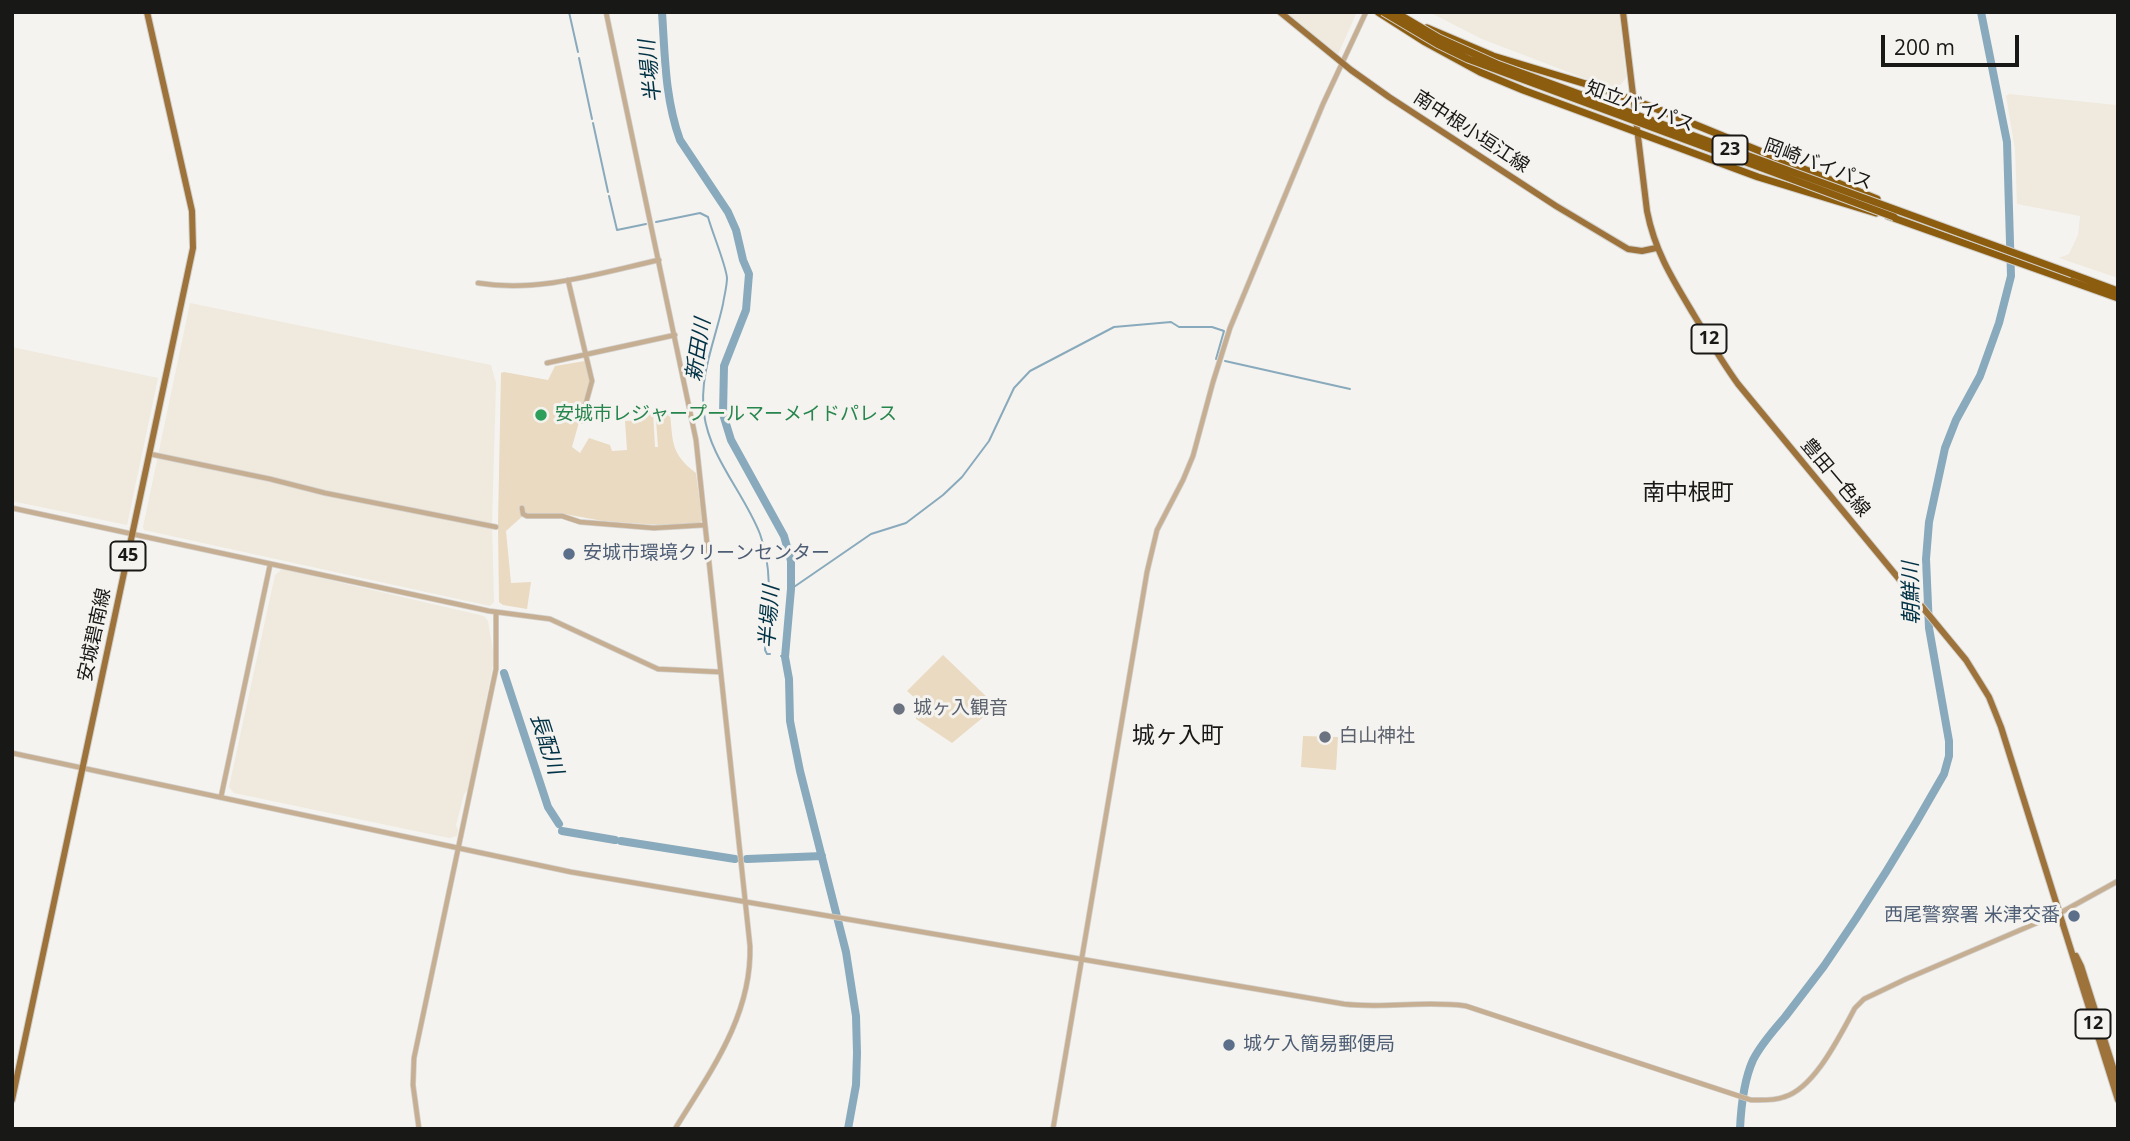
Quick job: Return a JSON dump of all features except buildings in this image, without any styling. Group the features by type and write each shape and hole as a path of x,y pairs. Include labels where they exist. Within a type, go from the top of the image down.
{"highway":[{"name":"23","path":"1380,12 1415,37 1480,72 1637,133 1859,209 1894,217"},
{"name":"知立バイパス","path":"1380,12 1475,62 1894,217"},
{"name":"23","path":"1396,12 1493,56 1634,100 1925,221"},
{"name":"岡崎バイパス","path":"1396,12 1439,38 1497,64 1925,221 2118,298"},
{"name":"岡崎バイパス","path":"1894,217 2071,277"},
{"name":"岡崎バイパス","path":"2090,285 2118,291"}],"main road":[{"name":"安城碧南線","path":"12,1100 194,238 190,200 147,12"},
{"name":"南中根小垣江線","path":"1280,12 1342,62 1438,130 1611,241 1635,251 1657,248"},
{"name":"豊田一色線","path":"1623,12 1647,211 1657,248 1673,280 1738,384 1973,670 1993,706 2118,1100"},
{"name":"豊田一色線","path":"2071,948 2081,965 2118,1083"}],"street":[{"path":"606,12 692,413 750,953 741,1006 726,1046 674,1129"},
{"path":"1053,1129 1147,572 1156,534 1191,460 1222,351 1245,289 1366,12"},
{"path":"478,283 521,286 568,280 659,261"},
{"path":"568,280 592,382 581,421"},
{"path":"547,363 675,335"},
{"path":"150,454 496,527"},
{"path":"12,508 270,565 496,612 550,620 656,669 720,671"},
{"path":"522,508 523,514 527,516 562,516 589,523 654,528 705,526"},
{"path":"221,797 270,565"},
{"path":"419,1129 413,1085 414,1058 496,669 496,612"},
{"path":"12,753 571,872 1343,1004 1465,1006 1734,1096 1765,1101 1786,1097 1812,1077 1855,1008 1864,999 2060,913 2118,881"}],"shaded area":[{"path":"1286,12 1357,12 1338,54"},
{"path":"1429,12 1619,12 1626,78 1617,89 1602,85 1482,39"},
{"path":"2009,94 2116,105 2118,101 2118,278 2059,258 2069,254 2078,235 2080,216 2017,204 2015,149 2006,96"},
{"path":"190,303 491,365 496,383 492,523 494,602 490,606 144,530"},
{"path":"12,347 158,378 127,525 12,501"},
{"path":"585,361 590,383 572,447 580,453 589,438 610,445 612,451 627,450 625,421 640,420 640,413 653,412 655,447 658,447 655,406 670,413 678,454 696,473 702,520 700,523 658,525 603,521 559,513 526,513 506,531 511,583 531,582 527,609 503,605 499,602 498,523 501,373 548,380 555,366"},
{"path":"282,569 484,616 488,621 493,665 468,790 464,794 456,825 457,836 449,838 234,793 229,787 275,575"},
{"path":"943,655 990,700 992,710 952,743 916,719 916,699 907,691"},
{"path":"1303,736 1338,737 1336,770 1301,767"}],"waterway":[{"name":"新田川","path":"569,12 578,52"},
{"name":"半場川","path":"662,12 665,61 675,125 680,140 728,212 749,274 746,310 724,366 723,414 731,440 784,536 791,561 785,657 789,679 790,721 846,952 856,1016 856,1085 848,1129"},
{"name":"朝鮮川","path":"1740,1129 1745,1085 1756,1054 1824,966 1871,895 1944,774 1949,756 1949,741 1929,628 1926,559 1929,522 1945,448 1956,420 1980,376 1999,323 2011,276 2007,142 1981,12"},
{"name":"新田川","path":"579,58 592,119"},
{"name":"新田川","path":"593,123 608,192"},
{"name":"新田川","path":"609,196 617,230 646,224"},
{"name":"新田川","path":"656,222 700,213 708,217 724,265 727,284 706,372 704,414 713,446 753,519 764,548 769,577 765,650 770,654"},
{"path":"791,589 871,534 906,523 943,495 962,477 989,441 1014,388 1030,371 1114,327 1171,322 1179,327 1212,327 1224,331 1216,359"},
{"path":"1225,361 1350,389"},
{"name":"新田川","path":"781,656 785,657"},
{"name":"長配川","path":"504,673 548,807 559,824"},
{"name":"長配川","path":"562,831 615,840"},
{"name":"長配川","path":"621,841 735,859"},
{"name":"長配川","path":"747,859 822,856"}],"place":[{"name":"安城市レジャープールマーメイドパレス","path":"541,415"},
{"name":"安城市環境クリーンセンター","path":"569,554"},
{"name":"城ヶ入観音","path":"899,709"},
{"name":"白山神社","path":"1325,737"},
{"name":"西尾警察署 米津交番","path":"2074,916"},
{"name":"城ケ入簡易郵便局","path":"1229,1045"}],"district":[{"name":"南中根町","path":"1688,493"},
{"name":"城ヶ入町","path":"1178,736"}]}
